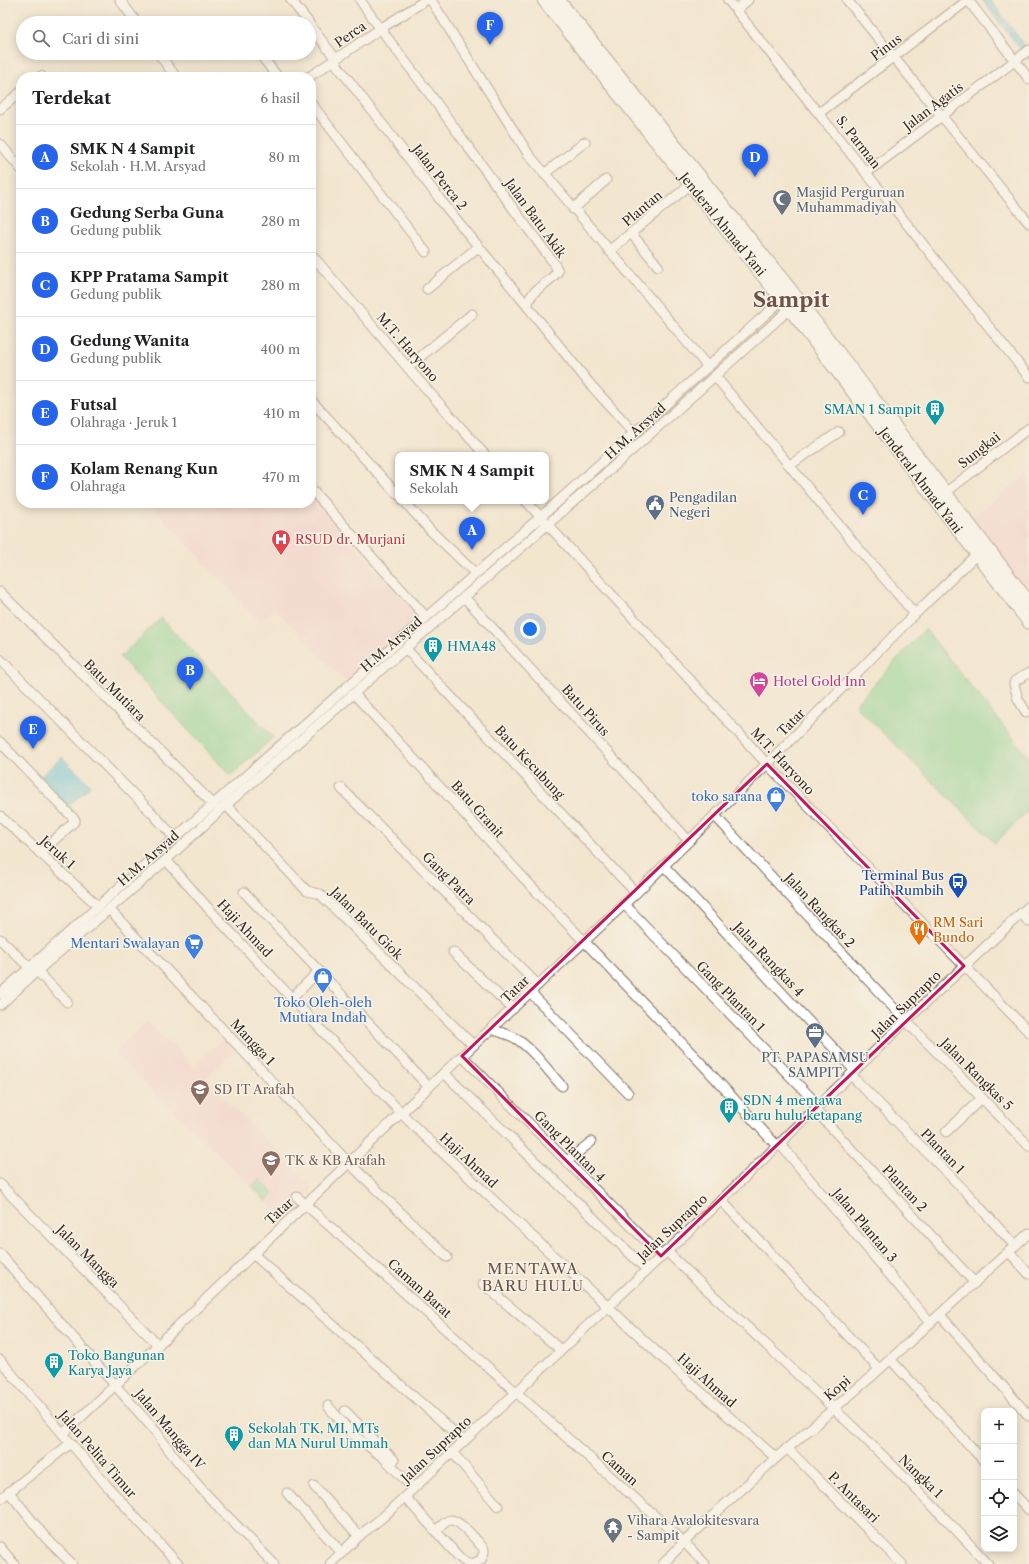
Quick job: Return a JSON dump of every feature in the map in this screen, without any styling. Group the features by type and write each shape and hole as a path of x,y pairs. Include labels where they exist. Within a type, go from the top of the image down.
{"highway":[{"name":"Jenderal Ahmad Yani","path":"544,0 569,22 945,493 1029,602"},
{"name":"Jenderal Ahmad Yani","path":"558,0 569,22"},
{"name":"Jenderal Ahmad Yani","path":"685,168 691,184 791,300 976,554 1029,622"}],"street":[{"path":"120,0 132,16"},
{"name":"Jalan Perca 2","path":"291,0 304,16"},
{"name":"Jalan Batu Akik","path":"360,0 380,29 427,89 557,268 556,274 530,296 528,307"},
{"name":"Perca","path":"316,72 426,0"},
{"path":"431,0 529,155 573,209 708,367"},
{"name":"S. Parman","path":"728,0 1029,377"},
{"path":"736,10 748,0"},
{"path":"847,0 1029,223"},
{"path":"968,0 1029,79"},
{"name":"Pinus","path":"819,113 894,58 968,0"},
{"name":"Jalan Perca 2","path":"316,33 442,202 528,307"},
{"name":"Jalan Agatis","path":"866,172 1026,52"},
{"path":"163,60 172,72"},
{"path":"265,60 274,72"},
{"path":"0,109 16,96"},
{"path":"316,109 426,252"},
{"path":"544,174 585,142"},
{"path":"0,144 16,163"},
{"path":"573,209 606,180"},
{"name":"Plantan","path":"609,251 691,184"},
{"path":"631,233 658,266"},
{"path":"427,289 478,247"},
{"name":"M.T. Haryono","path":"316,260 483,452"},
{"name":"H.M. Arsyad","path":"0,1006 34,969 98,906 476,574 708,367 791,300"},
{"name":"H.M. Arsyad","path":"0,994 110,910 226,805 548,525 716,376 791,300"},
{"path":"528,307 589,383 634,433"},
{"path":"408,367 472,314"},
{"path":"716,376 858,548 915,614"},
{"path":"316,405 395,492"},
{"path":"650,419 657,428"},
{"name":"Sungkai","path":"945,493 1029,428"},
{"path":"790,465 839,432"},
{"path":"316,495 426,617"},
{"path":"407,504 430,530 476,574"},
{"name":"M.T. Haryono","path":"529,504 767,764 1029,1032"},
{"name":"Tatar","path":"62,1434 116,1385 444,1072 514,1009 530,992 636,893 715,816 976,554"},
{"name":"Batu Mutiara","path":"0,592 214,805"},
{"name":"Batu Pirus","path":"464,597 689,841"},
{"name":"Batu Kecubung","path":"406,649 636,893"},
{"path":"0,659 175,838"},
{"path":"1026,712 1018,698 1014,684 1016,681 1029,673"},
{"name":"Batu Granit","path":"354,694 583,942 703,1065 778,1145"},
{"path":"0,742 75,820 40,853"},
{"name":"Gang Patra","path":"341,788 538,985"},
{"name":"Jalan Batu Giok","path":"226,805 307,891 320,894 473,1045"},
{"name":"Jeruk 1","path":"0,816 98,906"},
{"name":"Jalan Rangkas 2","path":"715,816 906,1021"},
{"name":"Haji Ahmad","path":"166,860 209,909 401,1113 607,1307 715,1406 776,1458"},
{"name":"Jalan Rangkas 4","path":"664,866 853,1073"},
{"path":"244,892 429,1087"},
{"name":"Gang Plantan 1","path":"624,904 817,1108"},
{"name":"Jalan Suprapto","path":"330,1564 359,1536 384,1517 405,1498 560,1350 721,1200 906,1021 1029,906"},
{"name":"Mangga 1","path":"110,910 349,1163 447,1258"},
{"path":"1021,913 1029,922"},
{"path":"0,939 34,969 67,1002"},
{"path":"453,952 514,1009"},
{"path":"292,998 319,971"},
{"path":"530,992 628,1093"},
{"name":"Jalan Rangkas 5","path":"906,1021 1029,1146"},
{"path":"491,1029 519,1040 532,1052 562,1086"},
{"name":"Gang Plantan 4","path":"462,1056 663,1254 833,1408"},
{"path":"444,1072 646,1269"},
{"name":"Plantan 1","path":"853,1073 967,1194 1012,1249 1029,1274"},
{"path":"946,1132 982,1098"},
{"name":"Plantan 2","path":"817,1108 975,1282"},
{"path":"567,1161 591,1142"},
{"name":"Jalan Plantan 3","path":"778,1145 930,1323"},
{"name":"Jalan Mangga","path":"0,1184 158,1345"},
{"name":"Caman Barat","path":"297,1197 517,1392"},
{"path":"721,1200 880,1369"},
{"name":"Kopi","path":"663,1564 684,1542 787,1448 880,1369 1029,1233"},
{"name":"Jalan Mangga IV","path":"0,1254 158,1433 166,1446 204,1491 274,1564"},
{"path":"253,1254 464,1441"},
{"path":"483,1284 560,1350"},
{"path":"940,1315 1029,1416"},
{"name":"Jalan Pelita Timur","path":"0,1360 62,1434 178,1564"},
{"path":"890,1360 981,1459"},
{"name":"Caman","path":"517,1392 684,1542 705,1564"},
{"path":"328,1406 351,1433 384,1458 416,1486"},
{"name":"Nangka 1","path":"833,1408 946,1519 988,1564"},
{"path":"345,1411 416,1486"},
{"path":"0,1499 71,1443"},
{"name":"P. Antasari","path":"787,1448 902,1564"},
{"path":"452,1452 498,1506"},
{"path":"314,1486 359,1536"},
{"path":"9,1492 45,1537 72,1564"},
{"path":"287,1493 342,1553"},
{"path":"1017,1497 1029,1510"},
{"path":"405,1498 436,1532 464,1561 472,1564 481,1560 484,1549 469,1532 455,1521 451,1520 440,1527 436,1532"},
{"path":"0,1547 14,1564"}],"highlighted area":[{"path":"767,764 964,966 661,1256 462,1056"}],"shaded area":[{"path":"1029,473 1029,582 1022,588 970,519"},
{"name":"RSUD dr. Murjani","path":"316,503 422,619 347,684 275,609 260,622 153,508 316,508"},
{"name":"SD IT Arafah","path":"147,1021 194,1067 224,1037 236,1050 205,1079 315,1189 283,1220 256,1191 113,1053"}],"green space":[{"path":"161,618 273,737 231,776 120,657"},
{"path":"925,629 1029,758 1029,810 995,843 855,705"},
{"path":"260,1179 274,1193 266,1201 252,1186"}],"water":[{"path":"982,0 990,0 1029,51 1029,60"},
{"path":"62,757 91,786 68,806 40,777"}],"place":[{"name":"Kolam Renang Kun","path":"490,45"},
{"name":"Gedung Wanita","path":"755,177"},
{"name":"Masjid Perguruan Muhammadiyah","path":"782,216"},
{"name":"SMAN 1 Sampit","path":"935,426"},
{"name":"KPP Pratama Sampit","path":"863,515"},
{"name":"Pengadilan Negeri","path":"655,521"},
{"name":"SMK N 4 Sampit","path":"472,550"},
{"name":"RSUD dr. Murjani","path":"281,556"},
{"name":"HMA48","path":"433,663"},
{"name":"Gedung Serba Guna","path":"190,690"},
{"name":"Hotel Gold Inn","path":"759,698"},
{"name":"Futsal","path":"33,749"},
{"name":"toko sarana","path":"776,813"},
{"name":"Terminal Bus Patih Rumbih","path":"958,899"},
{"name":"RM Sari Bundo","path":"919,946"},
{"name":"Mentari Swalayan","path":"194,960"},
{"name":"Toko Oleh-oleh Mutiara Indah","path":"323,994"},
{"name":"PT. PAPASAMSU SAMPIT","path":"815,1049"},
{"name":"SD IT Arafah","path":"200,1106"},
{"name":"SDN 4 mentawa baru hulu ketapang","path":"729,1124"},
{"name":"TK & KB Arafah","path":"271,1177"},
{"name":"Toko Bangunan Karya Jaya","path":"54,1379"},
{"name":"Sekolah TK, MI, MTs dan MA Nurul Ummah","path":"234,1452"},
{"name":"Vihara Avalokitesvara - Sampit","path":"613,1544"}],"district":[{"name":"Sampit","path":"791,299"},
{"name":"MENTAWA BARU HULU","path":"533,1276"}]}
